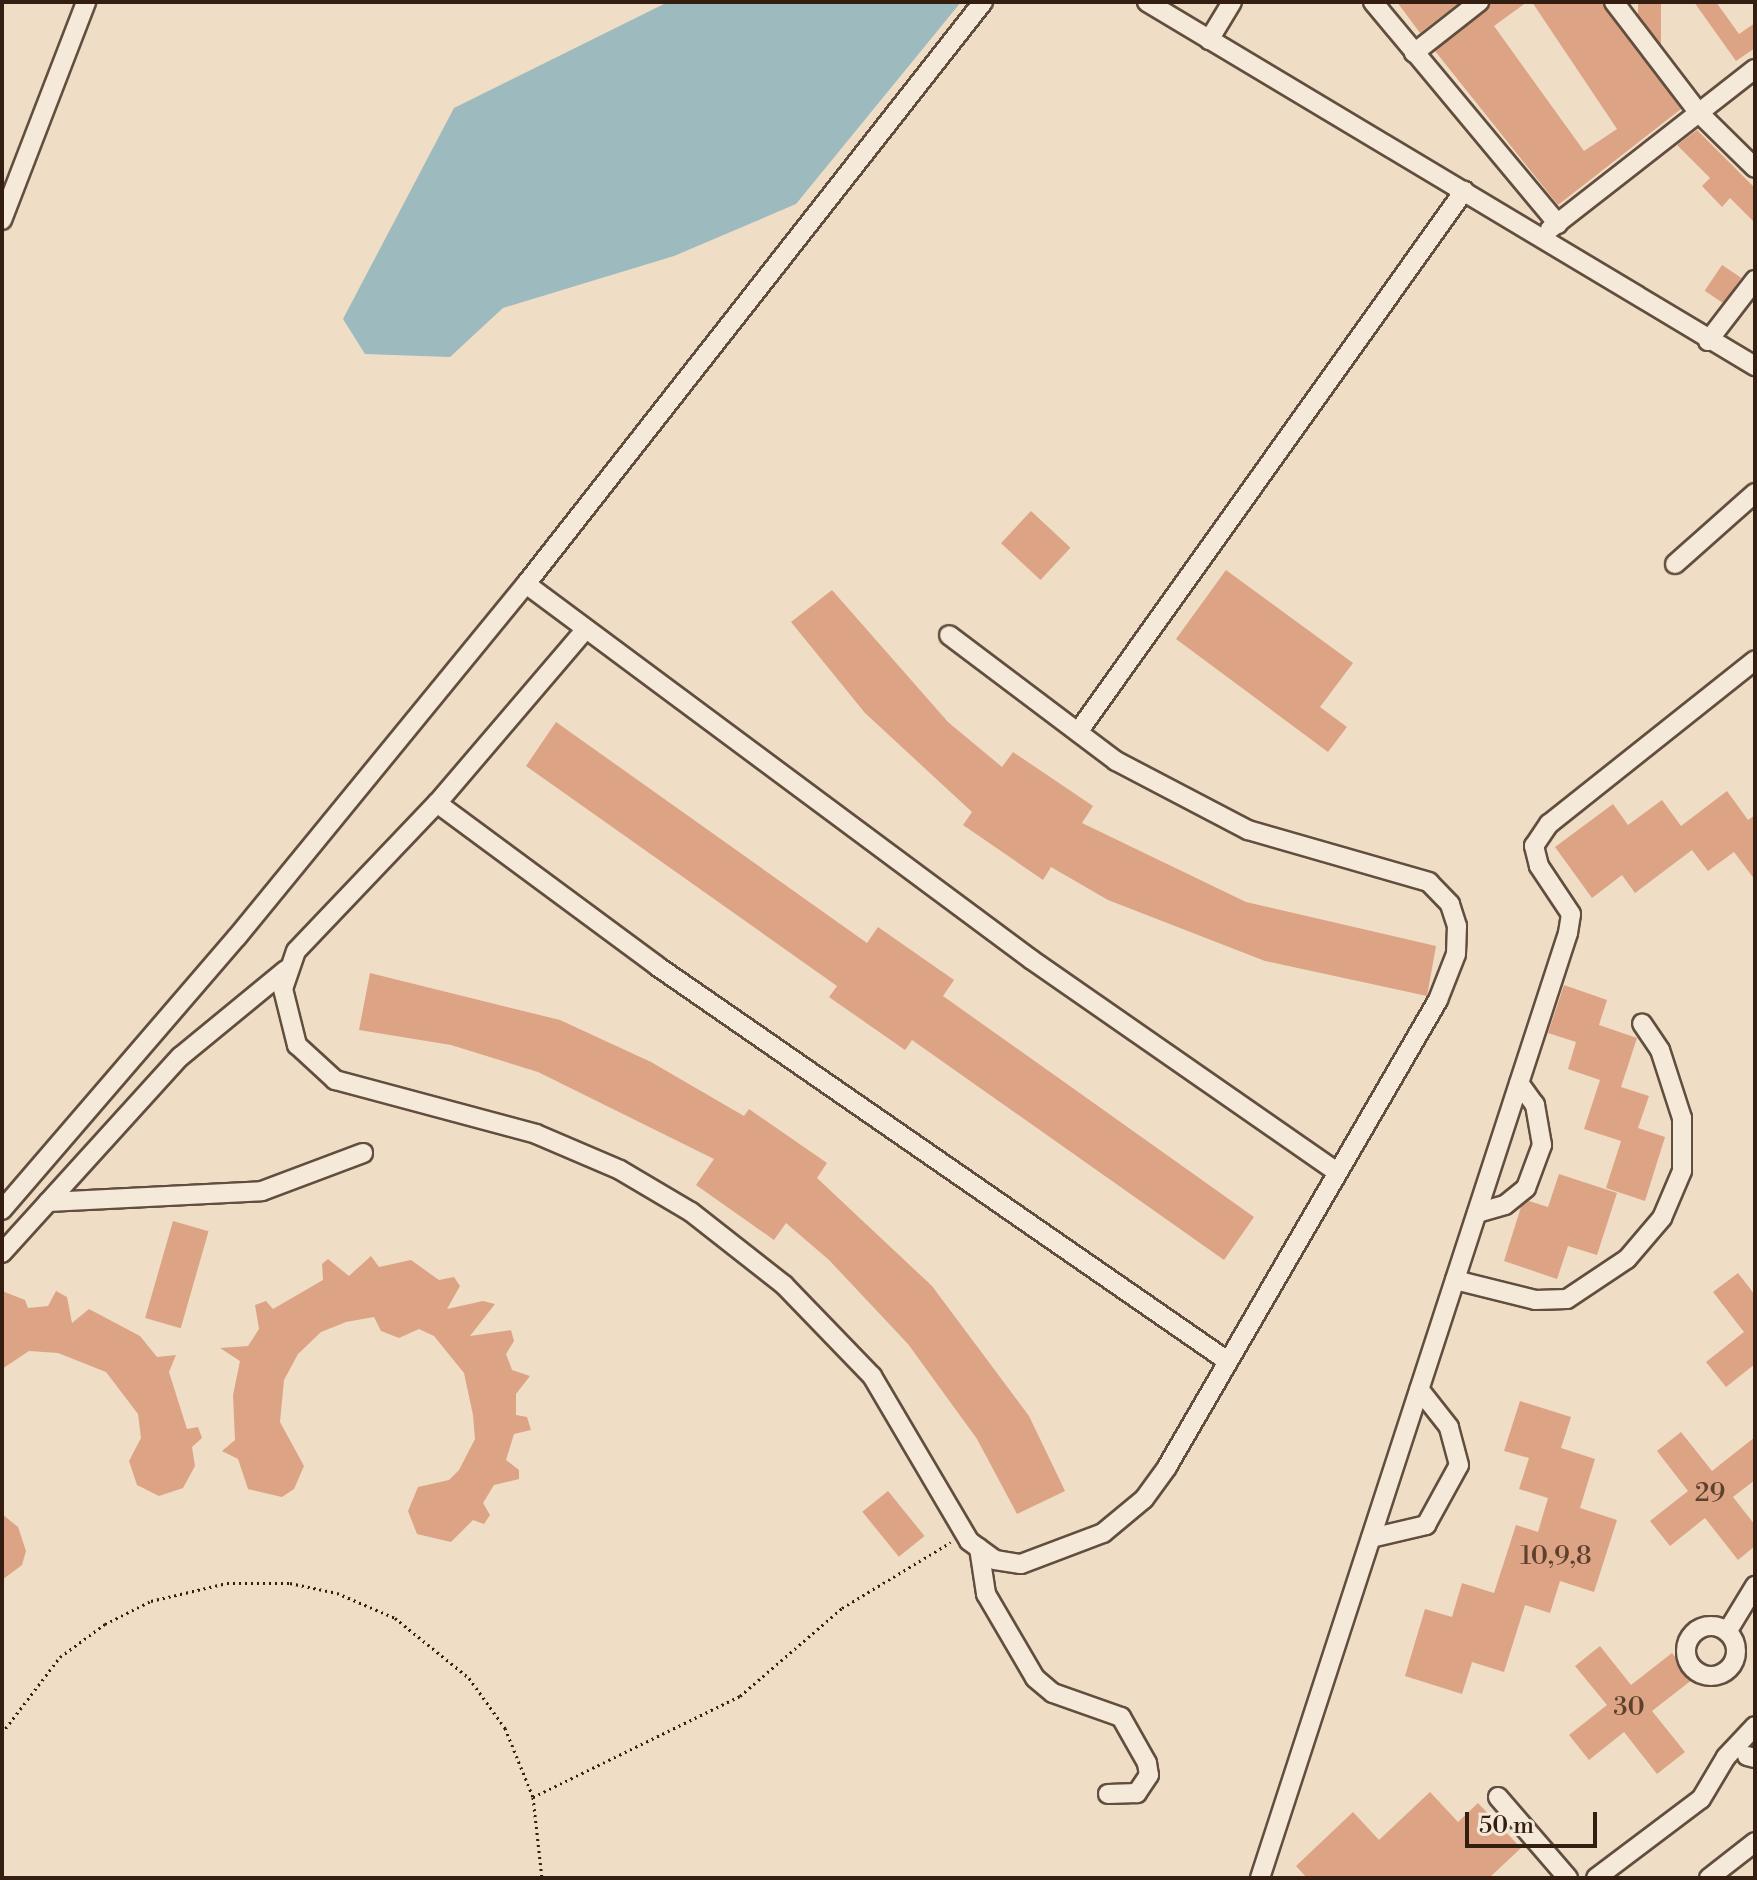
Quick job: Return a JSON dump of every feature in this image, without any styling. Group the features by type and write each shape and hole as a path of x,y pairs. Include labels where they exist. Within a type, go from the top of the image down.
{"street":[{"path":"2,220 86,2"},
{"path":"2,1210 237,937 526,584 983,2"},
{"path":"1147,2 1541,235 1708,341 1755,366"},
{"path":"1209,40 1232,2"},
{"path":"1373,2 1558,224"},
{"path":"1414,53 1479,2"},
{"path":"1614,2 1699,113 1755,168"},
{"path":"1541,235 1755,69"},
{"path":"1078,732 1464,191"},
{"path":"1708,341 1755,280"},
{"path":"1675,564 1755,493"},
{"path":"526,584 1152,1047 1337,1172"},
{"path":"2,1253 180,1057 286,970 437,803 585,630"},
{"path":"949,635 1078,732 1211,815 1311,852 1429,882 1450,904 1456,954 1438,1000 1226,1360 1167,1467 1123,1519 1052,1556 1021,1564 995,1560 974,1545"},
{"path":"1260,1878 1571,914 1534,855 1539,835 1755,660"},
{"path":"437,803 657,966 1226,1360"},
{"path":"286,970 283,989 297,1045 335,1080 536,1134 620,1170 691,1212 784,1285 872,1376 974,1545 986,1594 1035,1678 1053,1693 1121,1717 1147,1763 1149,1775 1137,1793 1108,1794"},
{"path":"1455,1280 1535,1300 1567,1299 1627,1259 1662,1218 1682,1171 1682,1118 1660,1050 1642,1023"},
{"path":"1477,1213 1505,1205 1526,1188 1539,1155 1535,1105 1519,1083"},
{"path":"48,1202 250,1193 363,1153"},
{"path":"1371,1538 1426,1525 1459,1465 1449,1427 1419,1389"},
{"path":"1727,1632 1755,1586"},
{"path":"1596,1878 1701,1799 1726,1757 1755,1726"},
{"path":"1498,1797 1568,1878"},
{"path":"1709,1878 1755,1842"}],"path":[{"path":"533,1797 740,1696 842,1608 955,1540 974,1545"},
{"path":"2,1733 60,1657 105,1624 151,1601 227,1583 290,1583 380,1611 435,1645 469,1678 505,1728 533,1797 542,1878"}],"water":[{"path":"668,2 961,2 796,204 674,256 503,308 450,357 365,354 343,319 454,108"}],"building":[{"path":"1397,2 1460,2 1420,33"},
{"path":"1491,2 1527,2 1494,26 1584,151 1617,129 1532,2 1602,2 1681,109 1558,205 1435,51"},
{"path":"1638,2 1661,2 1661,110 1638,110"},
{"path":"1694,2 1716,2 1739,34 1755,23 1755,48 1736,61"},
{"path":"1697,130 1755,188 1755,223 1730,198 1722,207 1702,186 1710,178 1677,145"},
{"path":"1722,265 1741,278 1724,304 1705,291"},
{"path":"1031,511 1070,548 1040,580 1001,543"},
{"path":"1226,570 1353,663 1320,707 1347,727 1328,752 1176,639"},
{"path":"832,590 948,722 1002,767 1013,752 1093,806 1082,823 1246,902 1436,946 1427,996 1265,961 1108,900 1051,867 1043,880 963,825 972,812 865,713 791,622"},
{"path":"556,722 867,943 878,927 954,980 943,996 1254,1217 1224,1260 912,1040 905,1050 829,997 837,986 526,766"},
{"path":"1727,791 1748,820 1755,815 1755,880 1734,852 1708,871 1692,850 1635,893 1622,875 1592,898 1555,847 1613,804 1628,825 1662,800 1681,826"},
{"path":"370,973 560,1020 651,1062 744,1116 749,1109 827,1163 817,1178 932,1286 1029,1416 1065,1491 1017,1514 977,1439 908,1344 829,1260 786,1223 774,1240 696,1185 714,1159 538,1072 451,1045 359,1030"},
{"path":"1564,985 1607,1000 1599,1025 1637,1038 1621,1087 1649,1096 1638,1128 1665,1137 1645,1201 1606,1188 1621,1141 1584,1129 1600,1080 1568,1069 1576,1042 1548,1033"},
{"path":"1559,1174 1617,1193 1597,1255 1568,1246 1557,1279 1504,1261 1521,1207 1529,1201 1548,1207"},
{"path":"173,1221 209,1231 181,1328 145,1318"},
{"path":"371,1256 379,1267 411,1260 439,1280 454,1277 460,1286 447,1309 483,1301 495,1304 470,1336 511,1330 514,1341 506,1354 512,1370 530,1376 516,1394 516,1415 527,1417 531,1430 514,1434 506,1460 519,1470 519,1479 494,1485 483,1503 490,1515 484,1524 473,1520 451,1542 417,1534 408,1511 418,1487 449,1480 459,1470 475,1439 473,1415 464,1373 434,1336 419,1329 399,1338 381,1331 374,1317 346,1322 321,1332 298,1354 284,1380 280,1422 304,1466 294,1489 282,1497 248,1489 238,1459 222,1451 235,1440 233,1395 240,1361 220,1348 248,1346 259,1329 255,1305 266,1301 273,1309 323,1280 322,1264 328,1259 349,1276"},
{"path":"1738,1273 1755,1295 1755,1364 1726,1387 1706,1362 1744,1332 1713,1292"},
{"path":"2,1291 25,1300 28,1308 48,1306 56,1291 67,1297 72,1323 89,1309 140,1336 157,1357 176,1355 169,1372 187,1429 198,1427 202,1438 192,1447 195,1466 183,1488 159,1496 137,1485 129,1461 141,1438 138,1414 106,1372 58,1353 29,1351 2,1369"},
{"path":"1520,1401 1571,1417 1561,1448 1595,1459 1580,1508 1617,1520 1594,1592 1560,1581 1550,1613 1525,1605 1504,1672 1472,1662 1462,1694 1405,1676 1425,1609 1452,1617 1462,1583 1494,1593 1516,1525 1538,1532 1548,1498 1519,1489 1529,1458 1504,1451"},
{"path":"1681,1432 1712,1471 1755,1437 1755,1480 1733,1497 1755,1525 1755,1546 1738,1560 1705,1518 1670,1546 1650,1521 1688,1491 1657,1451"},
{"path":"888,1491 925,1536 899,1557 862,1512"},
{"path":"2,1514 18,1527 26,1551 22,1565 2,1580"},
{"path":"1600,1646 1631,1685 1672,1653 1693,1679 1652,1711 1685,1752 1657,1774 1624,1732 1589,1760 1569,1735 1607,1705 1575,1666"},
{"path":"1430,1792 1458,1822 1478,1803 1521,1848 1489,1878 1307,1878 1296,1866 1353,1812 1379,1840"}]}
